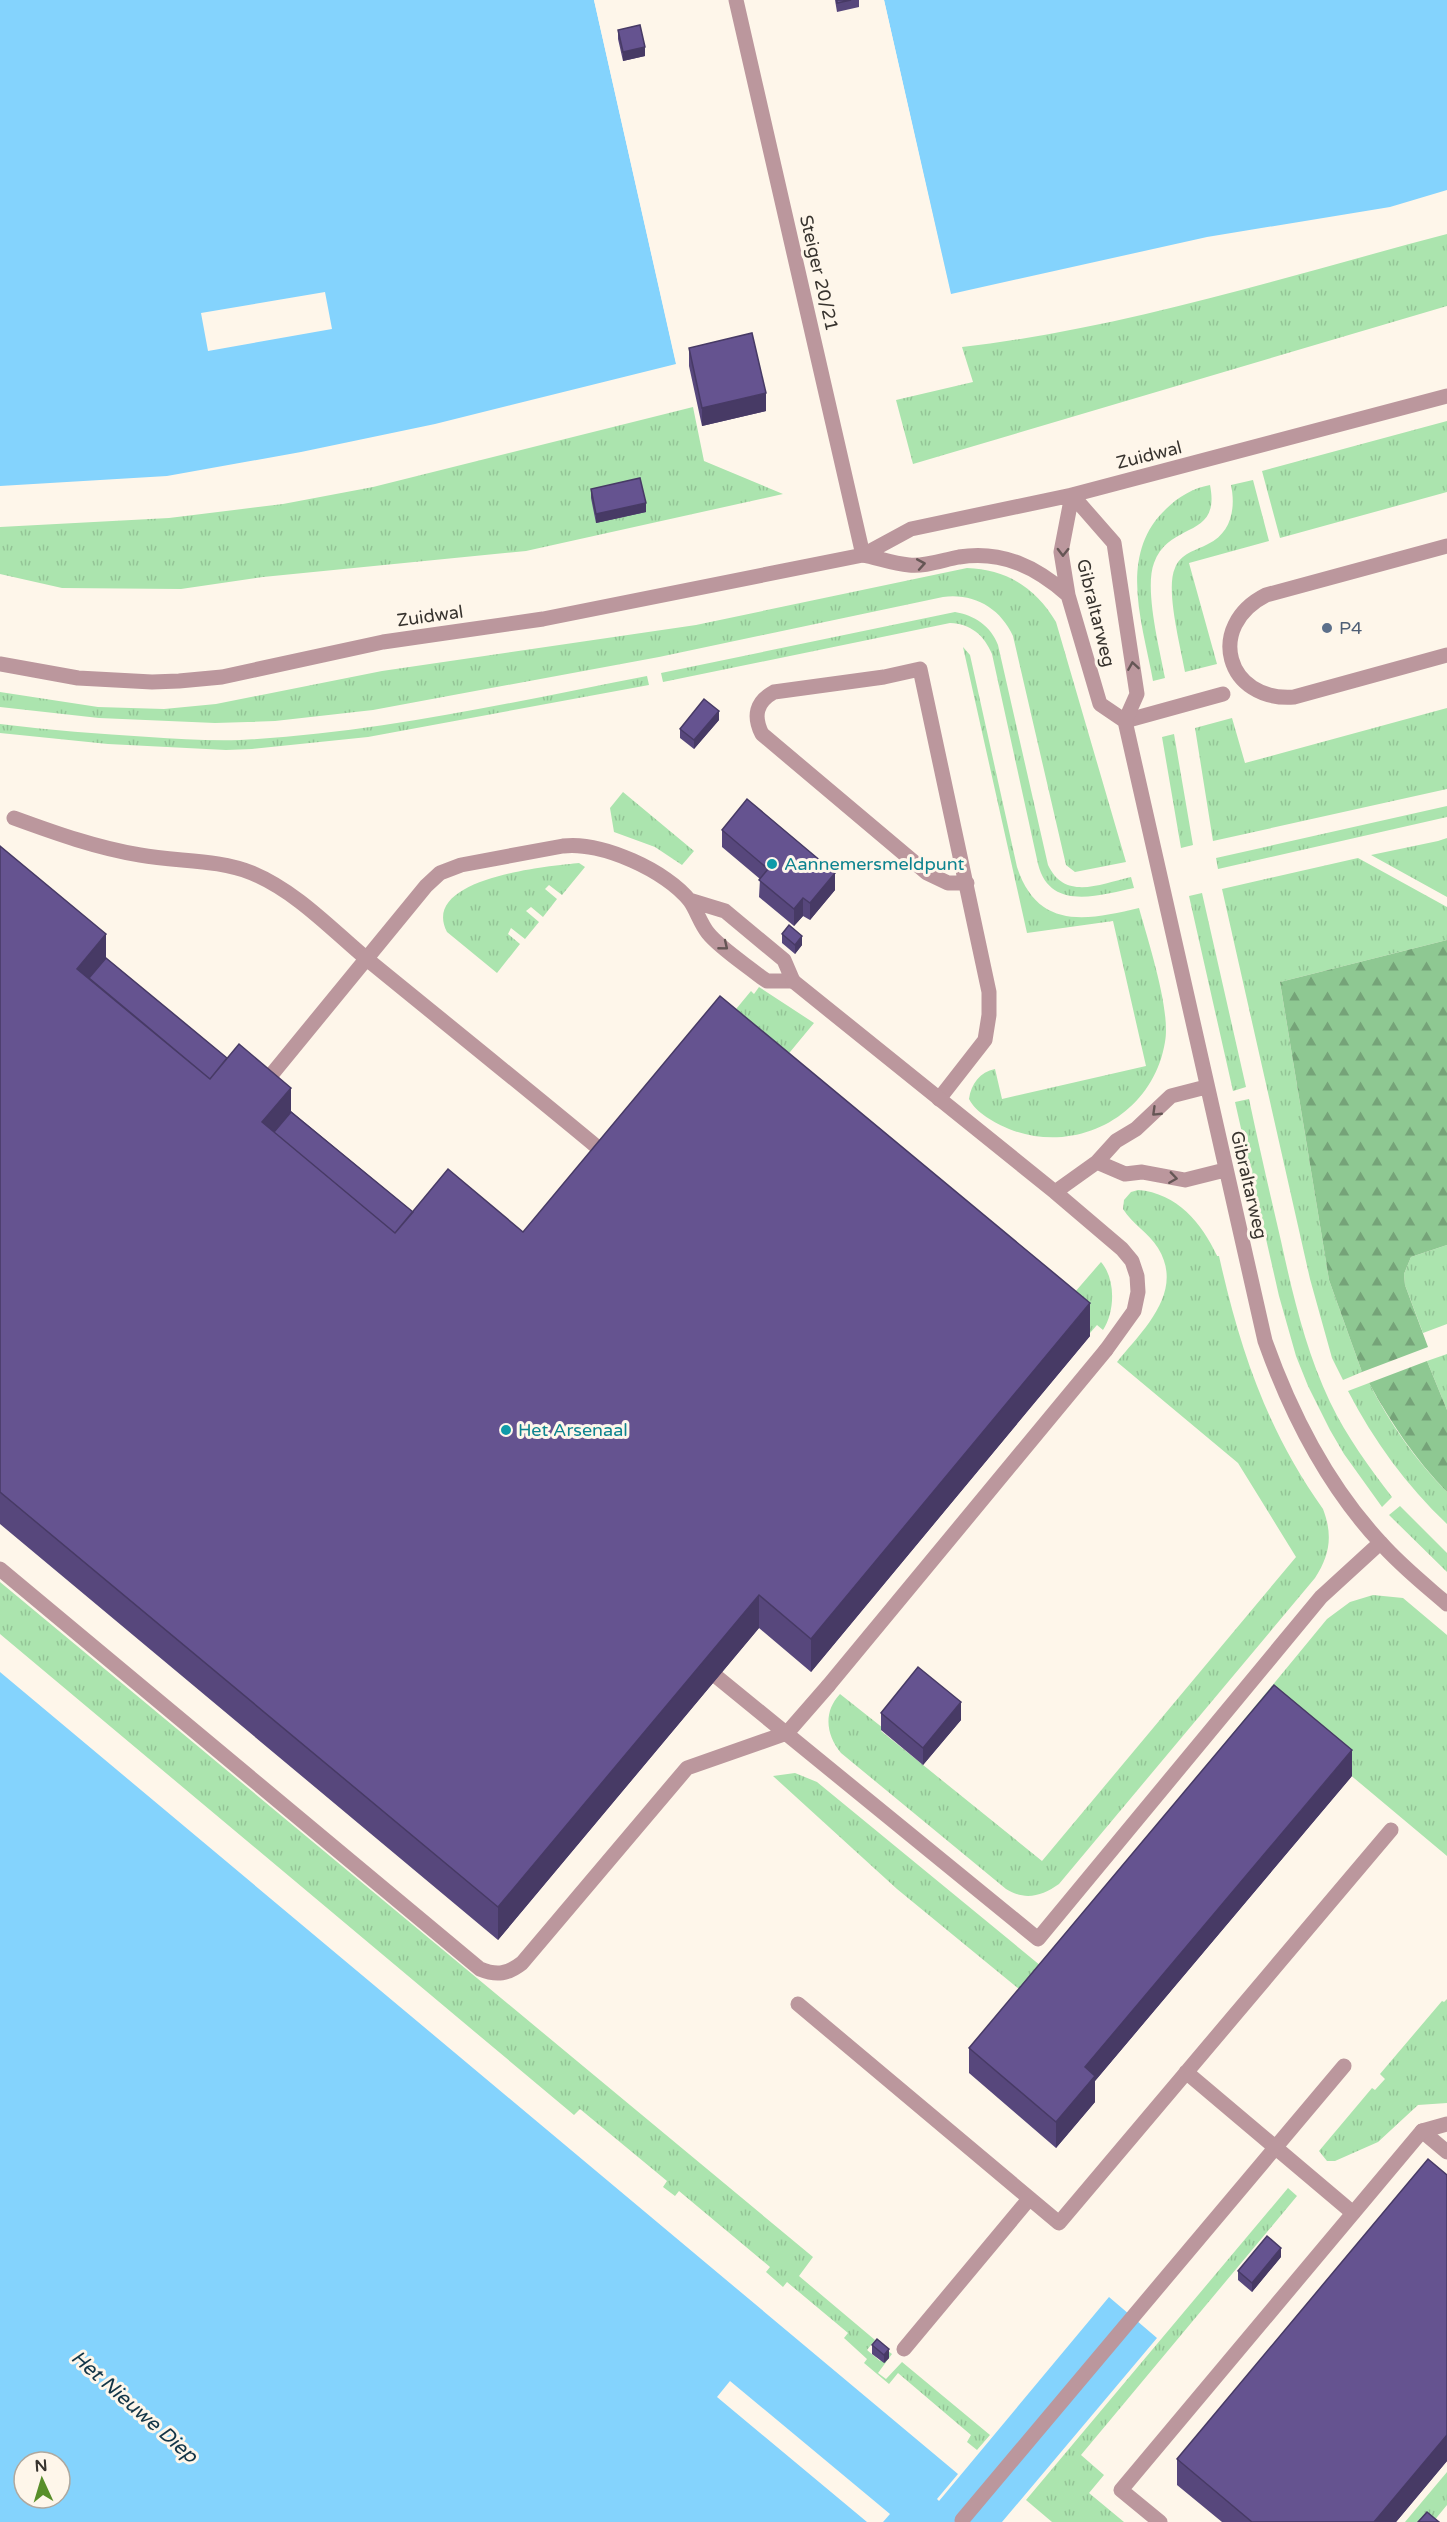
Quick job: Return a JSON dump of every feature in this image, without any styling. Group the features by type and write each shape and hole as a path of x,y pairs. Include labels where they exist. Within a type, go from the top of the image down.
{"street":[{"name":"Steiger 20/21","path":"736,0 863,555"},
{"name":"Zuidwal","path":"0,664 88,679 152,682 222,677 383,642 543,619 863,555 911,529 1072,495 1447,396"},
{"name":"Gibraltarweg","path":"1072,495 1061,552 1068,595 1100,704 1125,721"},
{"name":"Gibraltarweg","path":"1072,495 1114,543 1137,694 1125,721 1260,1323 1279,1380 1296,1418 1329,1475 1354,1512 1380,1543 1447,1604"},
{"path":"1447,546 1266,595 1251,603 1240,614 1232,628 1230,644 1232,659 1238,674 1249,686 1262,694 1278,698 1294,697 1447,655"},
{"name":"Zuidwal","path":"863,555 910,566 962,556 988,555 1012,560 1041,573 1068,595"},
{"path":"939,1099 985,1040 989,1015 987,977 967,883 920,669 884,677 774,692 759,704 756,714 762,734 927,873 948,883 967,883"},
{"path":"1125,721 1223,694"},
{"path":"14,818 96,846 181,861 223,864 251,873 276,885 300,901 366,959 597,1147"},
{"path":"272,1074 426,886 440,873 461,865 563,846 593,846 618,854 663,879 689,900 708,934 767,981 793,981"},
{"path":"0,1569 480,1969 490,1973 500,1974 512,1971 522,1963 687,1768 787,1733 1107,1350 1134,1311 1138,1292 1137,1276 1131,1261 1122,1249 1055,1192 793,981 784,960 725,911 689,900"},
{"path":"1055,1192 1097,1162 1116,1141 1136,1130 1171,1096 1206,1088"},
{"path":"1097,1162 1125,1174 1142,1172 1185,1180 1225,1170"},
{"path":"717,1677 1038,1939 1321,1597 1380,1543"},
{"path":"798,2004 1059,2223 1391,1830"},
{"path":"962,2520 1344,2066"},
{"path":"1186,2073 1353,2213"},
{"path":"1160,2522 1121,2490 1422,2131 1447,2124"},
{"path":"1422,2131 1447,2151"},
{"path":"904,2349 1029,2199"}],"green space":[{"path":"1447,234 1447,306 913,464 896,400 973,382 962,347 1024,338 1146,314"},
{"path":"693,407 704,461 783,494 526,551 263,577 181,589 62,588 0,574 0,527 169,518 283,504 373,487"},
{"path":"1447,421 1447,492 1280,538 1262,471"},
{"path":"1253,480 1269,541 1189,563 1217,664 1185,672 1173,604 1172,578 1175,568 1181,559 1216,539 1227,527 1233,503 1231,485"},
{"path":"1210,485 1211,502 1208,514 1201,523 1171,540 1161,550 1154,563 1151,574 1152,603 1165,678 1153,681 1137,591 1142,547 1151,527 1166,509 1192,491"},
{"path":"967,568 995,572 1019,583 1039,599 1056,622 1126,862 1075,872 1066,865 1013,636 1008,626 993,610 985,604 965,597 943,597 659,657 373,710 275,721 215,723 99,718 0,707 0,692 98,707 164,709 216,704 382,671 696,625"},
{"path":"955,612 981,622 991,632 998,645 1048,865 1055,876 1064,883 1084,887 1131,877 1134,888 1078,897 1065,895 1053,889 1044,879 1038,864 992,654 981,636 970,628 950,623 663,682 661,673"},
{"path":"963,647 970,655 1017,867 1026,888 1038,902 1051,911 1067,916 1101,916 1139,908 1158,975 1166,1028 1158,1068 1145,1090 1128,1109 1108,1123 1085,1133 1060,1137 1035,1136 1009,1129 981,1113 969,1099 977,1080 985,1073 995,1069 1002,1099 1146,1066 1113,921 1027,933"},
{"path":"647,676 649,685 368,737 252,749 226,750 108,744 0,733 0,724 194,740 240,740 291,736 394,724"},
{"path":"1447,708 1447,789 1213,841 1195,728 1232,718 1245,763"},
{"path":"1174,734 1193,845 1181,848 1162,737"},
{"path":"623,792 694,851 682,865 655,847 614,832 610,808"},
{"path":"1447,806 1447,817 1218,869 1216,858"},
{"path":"1447,838 1447,897 1371,855 1438,841"},
{"path":"1358,858 1447,907 1447,940 1280,982 1329,1280 1362,1372 1343,1380 1332,1358 1310,1279 1222,889"},
{"path":"579,863 585,867 562,895 549,885 545,889 557,899 543,917 531,907 526,911 539,922 525,939 511,928 508,934 520,944 497,973 447,932 443,914 451,899 468,887 516,872"},
{"path":"1202,893 1246,1087 1233,1091 1189,896"},
{"path":"1447,940 1447,1245 1411,1257 1404,1274 1405,1285 1428,1347 1362,1372 1329,1280 1280,982"},
{"path":"759,987 814,1023 776,1069 722,1026 751,991 754,994"},
{"path":"1249,1099 1290,1282 1307,1343 1321,1383 1337,1415 1392,1497 1382,1507 1344,1454 1330,1430 1296,1356 1279,1296 1235,1102"},
{"path":"1138,1190 1165,1197 1186,1212 1196,1221 1219,1256 1236,1324 1258,1388 1286,1449 1323,1509 1329,1536 1327,1553 1315,1578 1059,1884 1046,1892 1033,1896 1020,1895 1006,1889 841,1753 832,1739 828,1724 829,1716 840,1694 883,1728 881,1731 1042,1861 1296,1557 1238,1463 1117,1362 1157,1310 1164,1295 1167,1280 1165,1264 1158,1248 1123,1209 1124,1200 1131,1192"},
{"path":"1447,1245 1447,1324 1423,1333 1405,1285 1404,1274 1411,1257"},
{"path":"1101,1262 1109,1277 1112,1305 1103,1330 1097,1325 1090,1333 1062,1307"},
{"path":"1447,1354 1447,1410 1427,1361"},
{"path":"1427,1361 1447,1410 1447,1492 1404,1440 1369,1383"},
{"path":"1369,1383 1404,1440 1447,1492 1447,1524 1392,1462 1348,1391"},
{"path":"1400,1506 1447,1553 1447,1572 1389,1515"},
{"path":"0,1582 813,2257 799,2276 875,2340 867,2350 880,2361 888,2351 892,2354 878,2373 886,2379 902,2362 990,2435 977,2450 967,2442 971,2435 898,2373 889,2384 864,2363 867,2359 844,2338 848,2333 787,2282 783,2287 766,2272 770,2267 679,2191 675,2196 663,2187 667,2181 580,2109 574,2115 0,1634"},
{"path":"1373,1595 1403,1598 1447,1635 1447,1856 1274,1711 1025,1994 897,1889 773,1776 795,1773 817,1782 1041,1966 1327,1619 1350,1602"},
{"path":"1447,1999 1447,2103 1418,2105 1378,2142 1335,2161 1327,2161 1319,2151 1372,2088 1375,2090 1385,2079 1380,2074 1442,2001"},
{"path":"1288,2188 1297,2196 1081,2455 1104,2475 1089,2493 1124,2522 1052,2522 1026,2500"},
{"path":"1447,2472 1447,2505 1433,2522 1405,2522"}],"water":[{"path":"0,0 594,0 676,364 435,424 301,452 167,476 0,486"},
{"path":"884,0 1447,0 1447,190 1390,207 1207,237 951,294"},
{"name":"Het Nieuwe Diep","path":"0,1672 958,2474 937,2499 939,2501 1109,2297 1157,2338 1002,2522 0,2522"}],"pier":[{"path":"594,0 597,0 679,363 677,367"},
{"path":"881,0 884,0 951,297 948,295"},
{"path":"325,292 332,329 208,351 201,313"},
{"path":"730,2381 890,2514 883,2522 867,2522 717,2397"}],"building":[{"path":"640,25 645,47 623,52 618,30"},
{"path":"752,333 766,393 702,408 689,348"},
{"path":"640,478 646,503 596,514 591,489"},
{"path":"704,699 719,711 694,740 680,729"},
{"name":"Aannemersmeldpunt","path":"747,799 835,873 810,903 803,898 794,909 759,880 768,869 722,830"},
{"name":"Het Arsenaal","path":"0,846 106,934 77,969 210,1079 239,1044 291,1088 262,1122 395,1233 448,1169 523,1232 720,996 1090,1303 811,1639 759,1595 498,1907 0,1492"},
{"path":"789,925 802,936 795,945 782,934"},
{"path":"106,958 227,1058 210,1079 89,978"},
{"path":"291,1112 413,1212 395,1233 274,1132"},
{"path":"918,1667 961,1702 923,1748 881,1713"},
{"path":"1274,1685 1352,1750 1085,2067 1095,2076 1056,2122 969,2048"},
{"path":"1428,2159 1447,2175 1447,2435 1374,2522 1252,2522 1177,2459"},
{"path":"1267,2236 1281,2248 1252,2283 1238,2271"},
{"path":"877,2339 889,2349 884,2355 872,2345"},
{"path":"1427,2512 1439,2522 1418,2522"}],"place":[{"name":"P4","path":"1327,628"},
{"name":"Aannemersmeldpunt","path":"772,864"},
{"name":"Het Arsenaal","path":"506,1430"}]}
